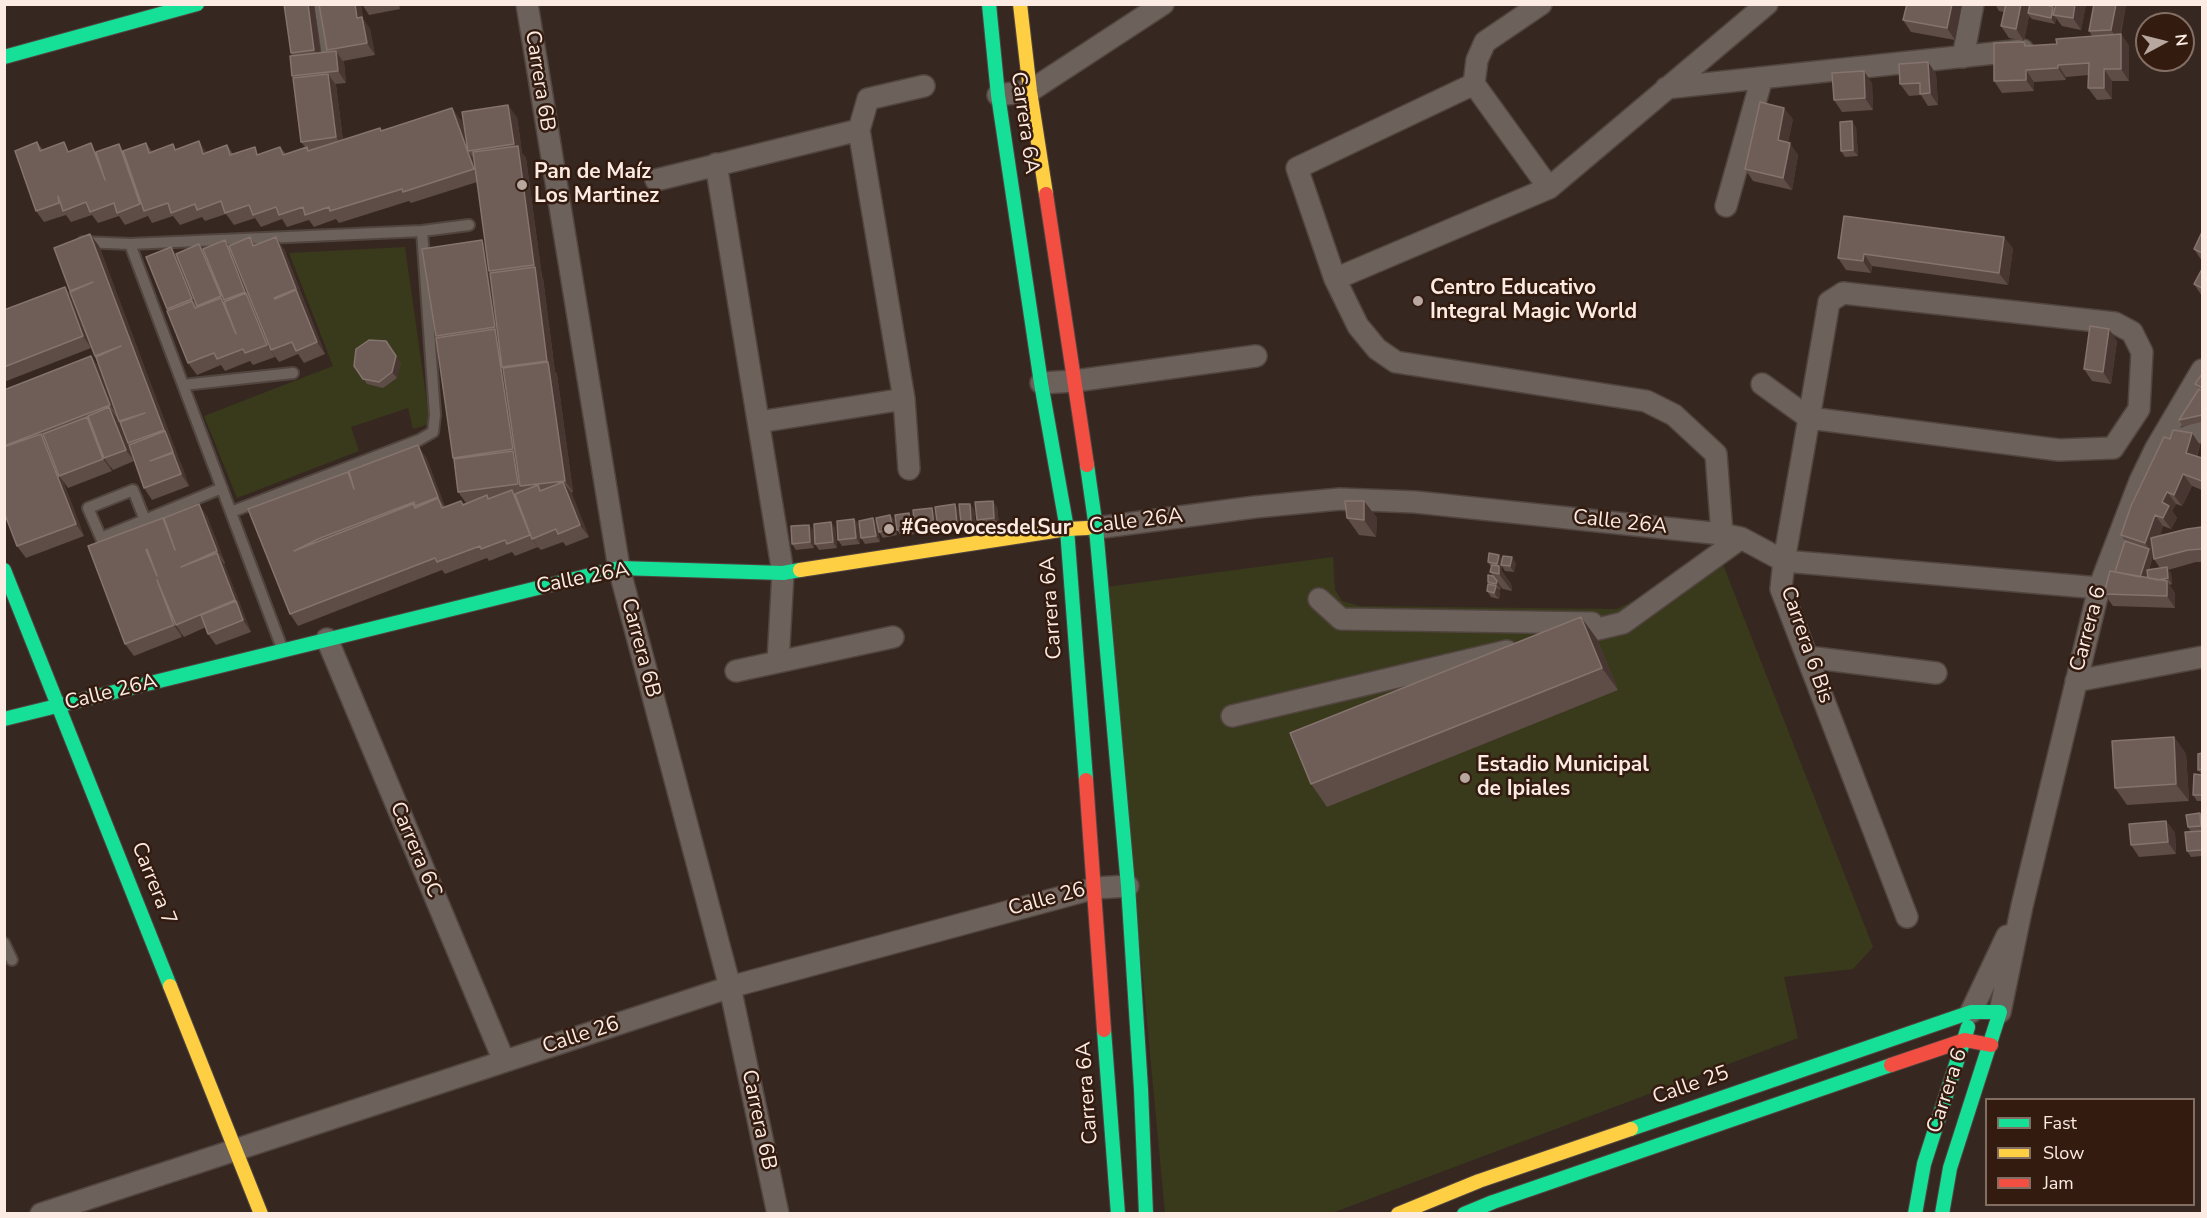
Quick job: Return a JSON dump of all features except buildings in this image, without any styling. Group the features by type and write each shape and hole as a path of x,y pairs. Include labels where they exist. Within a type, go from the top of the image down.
{"street":[{"path":"4,57 198,4"},
{"name":"Carrera 6B","path":"527,4 619,568 730,987 778,1214"},
{"name":"Carrera 6A","path":"989,4 999,95 1041,383 1067,529 1118,1214"},
{"name":"Carrera 6A","path":"1020,4 1030,91 1096,528 1128,886 1146,1214"},
{"path":"999,95 1030,91 1163,4"},
{"path":"1541,4 1485,42 1477,60 1473,84 1549,188"},
{"path":"1335,279 1549,188 1767,4"},
{"path":"1963,57 1973,4"},
{"path":"1666,88 2044,47"},
{"path":"1726,206 1762,78"},
{"path":"1232,716 1623,623 1731,536 1716,454 1674,415 1646,401 1396,362 1377,349 1358,326 1335,279 1297,168 1473,84"},
{"path":"909,469 904,399 859,130 868,99 924,86"},
{"path":"656,180 859,130"},
{"path":"716,164 783,573 778,662"},
{"name":"Carrera 6 Bis","path":"1809,418 2059,450 2113,448 2139,409 2142,352 2132,332 2115,323 1842,293 1829,302 1784,561 1782,589 1907,917"},
{"path":"1041,383 1074,381 1256,356"},
{"name":"Carrera 6","path":"1942,1214 1950,1168 2000,1011 2022,906 2099,588 2140,481 2156,448 2202,370"},
{"path":"1761,384 1809,418"},
{"path":"759,422 904,399"},
{"path":"2156,448 2202,431"},
{"name":"Calle 26A","path":"4,719 619,568 783,573 1067,529 1096,528 1255,507 1340,499 1415,502 1731,536 1784,561 2099,588"},
{"name":"Carrera 7","path":"4,570 261,1214"},
{"path":"1319,599 1341,619 1623,623"},
{"path":"736,671 893,638"},
{"name":"Carrera 6C","path":"327,639 504,1061"},
{"path":"1808,657 1936,673"},
{"path":"2076,681 2202,657"},
{"name":"Calle 26","path":"41,1214 730,987 1095,888 1128,886"},
{"name":"Carrera 6","path":"1915,1214 1924,1164 1965,1040 1971,1012 2022,906"},
{"name":"Calle 25","path":"1398,1214 1479,1181 1971,1012 2000,1011"},
{"path":"1464,1214 1495,1208 1965,1040 1991,1045"},
{"path":"1479,1181 1495,1208"}],"lane":[{"path":"319,4 327,55"},
{"path":"75,242 130,244 422,231 469,225"},
{"path":"231,512 419,440 434,432 435,415 422,231"},
{"path":"130,244 284,651"},
{"path":"183,385 294,373"},
{"path":"145,520 133,490 88,508 101,538 145,520 222,488"},
{"path":"4,943 12,960"}],"shaded area":[{"path":"405,247 430,424 413,429 408,408 351,427 359,451 237,498 204,416 333,366 289,253"},
{"name":"Estadio Municipal de Ipiales","path":"1333,557 1335,590 1342,601 1360,606 1617,609 1720,557 1873,947 1853,969 1784,977 1798,1038 1332,1213 1165,1213 1106,587"}],"traffic: fast":[{"path":"4,57 197,4"},
{"path":"989,4 998,95 1041,383 1067,529 1086,780"},
{"path":"1087,465 1096,528 1128,886 1141,1089 1146,1214"},
{"path":"4,719 619,568 783,573 800,570"},
{"path":"4,570 170,986"},
{"path":"1631,1129 1971,1012 2000,1012 1950,1168 1942,1214"},
{"path":"1915,1214 1924,1164 1968,1027"},
{"path":"1104,1030 1118,1214"},
{"path":"1464,1214 1891,1065"}],"traffic: slow":[{"path":"1020,4 1030,91 1046,194"},
{"path":"800,570 1067,529 1087,528"},
{"path":"170,986 261,1214"},
{"path":"1398,1214 1479,1181 1631,1129"}],"traffic: jam":[{"path":"1046,194 1087,465"},
{"path":"1086,780 1104,1030"},
{"path":"1891,1065 1965,1040 1991,1045"}],"place":[{"name":"Pan de Maíz Los Martinez","path":"522,185"},
{"name":"Centro Educativo Integral Magic World","path":"1418,301"},
{"name":"#GeovocesdelSur","path":"889,529"},
{"name":"Estadio Municipal de Ipiales","path":"1465,778"}]}
